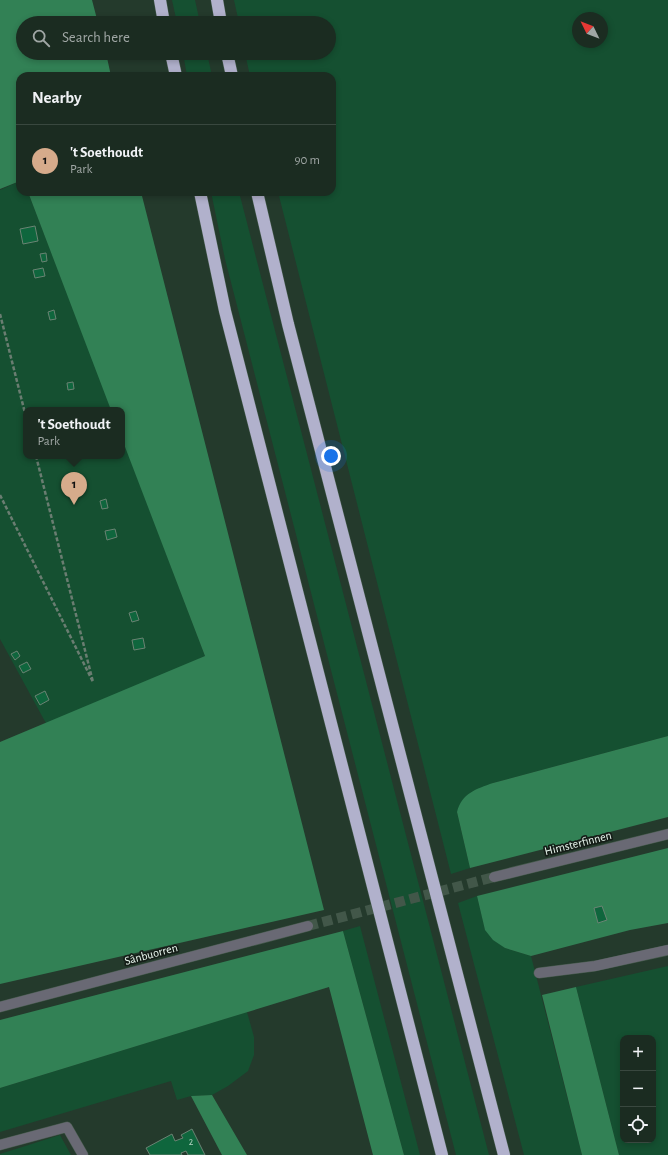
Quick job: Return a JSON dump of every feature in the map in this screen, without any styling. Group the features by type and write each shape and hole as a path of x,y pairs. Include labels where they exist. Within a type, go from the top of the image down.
{"highway":[{"path":"160,0 163,16"},
{"path":"217,0 220,16"},
{"path":"173,60 175,72"},
{"path":"229,60 231,72"},
{"path":"201,196 225,312 442,1155"},
{"path":"258,196 290,331 504,1155"}],"street":[{"name":"Himsterfinnen","path":"494,877 668,834"},
{"name":"Sânbuorren","path":"0,1007 308,926"},
{"path":"539,973 595,966 668,950"},
{"path":"0,1145 67,1127 83,1155"}],"path":[{"path":"0,314 23,407"},
{"path":"0,496 93,682 37,459"}],"green space":[{"path":"0,0 92,0 96,16 16,16 16,60 108,60 110,72 16,72 16,183 0,189"},
{"path":"172,0 195,0 198,16 175,16"},
{"path":"234,0 668,0 668,736 493,783 457,812 470,868 451,874 279,196 336,196 336,72 249,72 247,60 336,60 336,16 237,16"},
{"path":"184,60 209,60 211,72 186,72"},
{"path":"16,183 16,196 30,196 111,407 23,407 23,459 125,459 125,445 205,656 48,727 0,639 0,190"},
{"path":"30,196 142,196 324,910 0,984 0,742 205,656 125,447 125,407 110,407"},
{"path":"212,196 240,196 489,1155 456,1155 225,259"},
{"path":"668,736 668,817 470,868 457,812 462,800 470,793 493,783"},
{"path":"668,848 668,923 630,930 531,956 505,948 493,940 485,930 477,896"},
{"path":"477,896 485,929 505,948 531,956 582,1155 524,1155 458,903"},
{"path":"360,926 420,1155 404,1155 343,931"},
{"path":"343,931 404,1155 373,1155 329,987 0,1088 0,1020"},
{"path":"668,966 668,1155 619,1155 576,987"},
{"path":"576,987 619,1155 582,1155 542,995"},
{"path":"247,1012 254,1037 254,1055 248,1071 228,1086 212,1095 191,1096 177,1100 171,1081 0,1132 0,1088"},
{"path":"212,1095 247,1155 222,1155 191,1096"},
{"path":"60,1135 71,1155 0,1155 0,1154"}],"building":[{"path":"35,226 38,241 23,244 20,229"},
{"path":"46,253 47,261 42,262 40,254"},
{"path":"43,268 45,276 35,278 33,270"},
{"path":"54,310 56,319 50,320 48,312"},
{"path":"73,382 74,389 68,390 67,383"},
{"path":"106,499 108,508 102,509 100,501"},
{"path":"115,529 117,537 107,540 105,531"},
{"path":"136,611 139,620 132,622 129,613"},
{"path":"143,638 145,648 134,650 132,640"},
{"path":"17,651 20,656 15,660 11,654"},
{"path":"27,662 31,669 23,673 19,666"},
{"path":"45,691 49,700 40,705 35,696"},
{"path":"602,906 607,920 598,923 594,908"},
{"path":"192,1129 205,1155 188,1155 186,1151 181,1153 182,1155 150,1155 146,1148 172,1134 175,1141 183,1138 181,1135"}],"tunnel":[{"path":"308,926 494,877"}],"place":[{"name":"'t Soethoudt","path":"74,505"}]}
